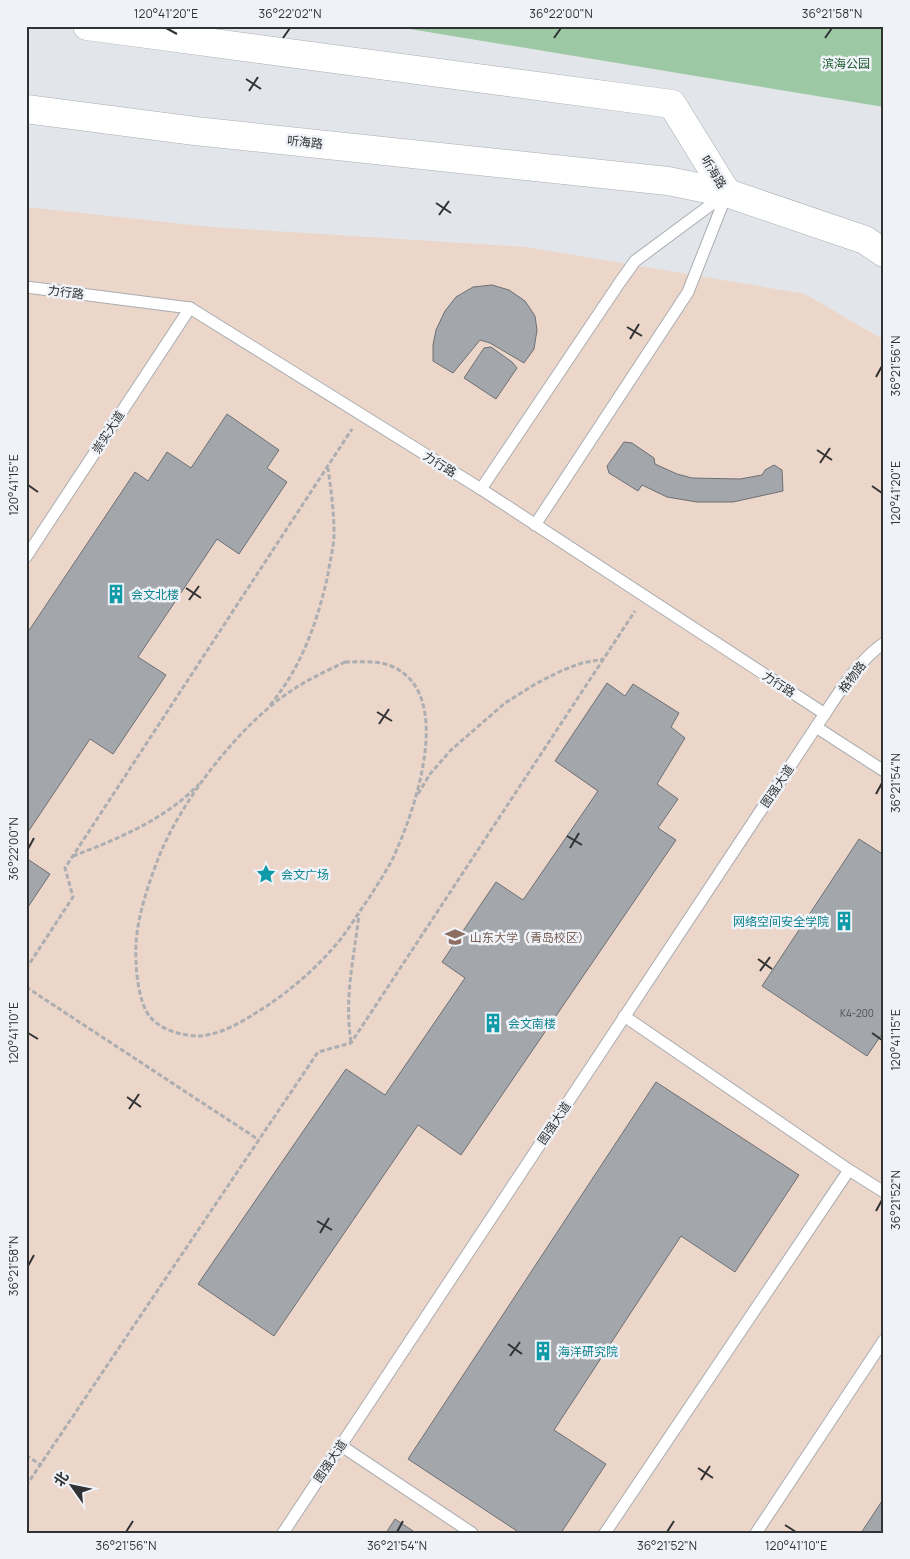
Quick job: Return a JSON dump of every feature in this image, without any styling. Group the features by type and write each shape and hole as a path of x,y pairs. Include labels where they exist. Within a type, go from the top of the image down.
{"main road":[{"name":"听海路","path":"87,26 672,104 727,193"},
{"name":"听海路","path":"26,109 204,132 668,182 727,193"},
{"path":"727,193 865,240 884,253"}],"lane":[{"path":"481,489 635,261 727,193"},
{"path":"535,525 688,292 727,193"},
{"name":"力行路","path":"26,286 190,308 481,489 825,714"},
{"name":"崇实大道","path":"26,557 190,308"},
{"name":"格物路","path":"825,714 872,651 884,643"},
{"name":"图强大道","path":"282,1533 825,714"},
{"path":"816,727 884,771"},
{"path":"624,1016 884,1192"},
{"path":"605,1533 849,1170"},
{"path":"756,1533 884,1340"},
{"path":"340,1446 472,1533"}],"path":[{"path":"26,969 74,897 65,868 361,415"},
{"path":"265,712 281,693 299,661 322,601 334,533 331,488 327,467"},
{"path":"26,1486 318,1052 351,1043 645,597"},
{"path":"416,797 430,774 451,750 505,702 563,670 582,663 604,659"},
{"path":"346,662 372,662 390,665 404,673 414,684 424,705 425,754 416,797 391,861 341,939 318,964 289,992 252,1016 224,1030 198,1036 176,1033 161,1026 149,1016 139,992 136,943 141,914 162,850 183,810 229,747 245,729 265,712 289,692 319,674 346,662"},
{"path":"73,856 140,827 189,794 208,774"},
{"path":"351,1043 348,999 359,912"},
{"path":"26,987 259,1140"},
{"path":"26,1455 41,1465"}],"shaded area":[{"name":"山东大学（青岛校区）","path":"26,207 211,227 526,247 805,294 884,340 884,1533 26,1533"}],"green space":[{"name":"滨海公园","path":"392,26 884,26 884,107"}],"building":[{"path":"492,285 509,290 525,301 535,316 537,330 534,349 524,363 490,343 480,340 453,373 433,361 433,345 436,330 445,311 456,297 473,287"},
{"path":"491,347 512,362 517,368 496,399 464,378 484,348"},
{"name":"会文北楼","path":"227,414 279,450 267,468 287,482 239,554 217,539 138,657 166,675 113,754 90,739 26,835 26,635 135,472 148,481 167,452 191,468"},
{"path":"624,442 632,443 654,458 655,464 677,474 692,478 740,479 762,475 765,470 774,465 782,470 783,491 733,502 697,502 667,497 642,485 638,491 609,473 607,466"},
{"name":"会文南楼","path":"607,683 625,696 633,684 679,713 671,727 685,738 657,784 678,799 658,828 676,840 461,1155 418,1125 274,1336 198,1284 346,1069 385,1095 465,978 442,962 496,882 523,900 598,791 555,761"},
{"name":"网络空间安全学院","path":"859,839 884,855 884,1031 867,1056 762,986"},
{"path":"26,858 50,874 26,910"},
{"name":"海洋研究院","path":"656,1082 799,1175 735,1272 681,1236 554,1430 606,1464 561,1533 520,1533 408,1459"},
{"path":"884,1498 884,1533 861,1533"},
{"path":"395,1519 416,1533 386,1533"}],"place":[{"name":"会文北楼","path":"116,594"},
{"name":"会文广场","path":"266,874"},
{"name":"网络空间安全学院","path":"844,921"},
{"name":"山东大学（青岛校区）","path":"455,937"},
{"name":"会文南楼","path":"493,1023"},
{"name":"海洋研究院","path":"543,1351"}]}
